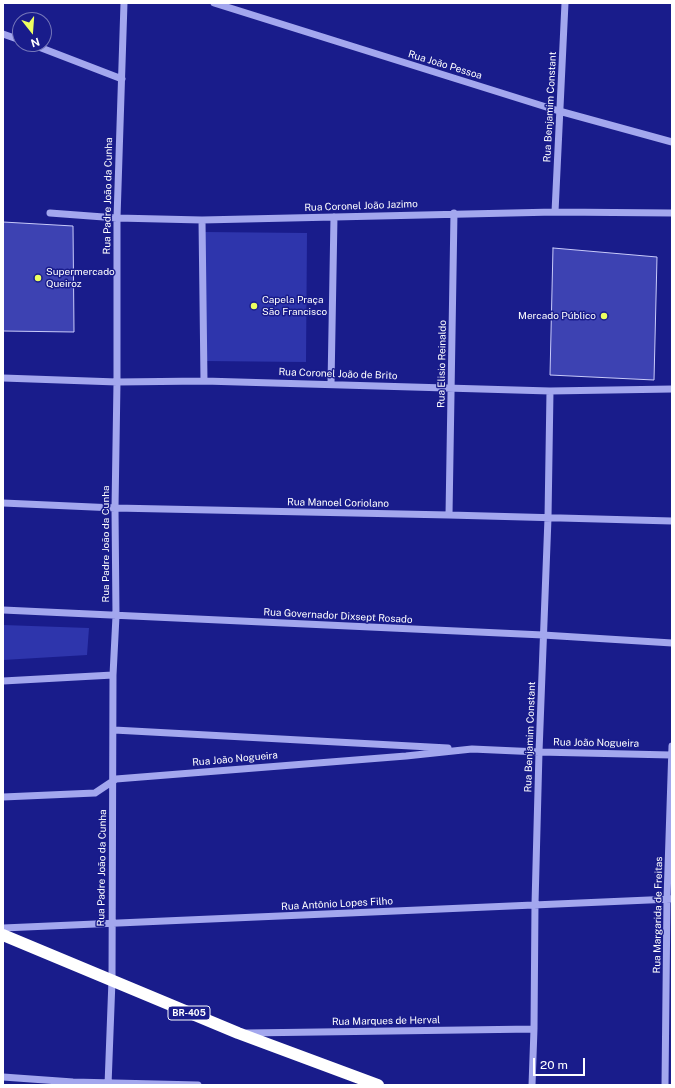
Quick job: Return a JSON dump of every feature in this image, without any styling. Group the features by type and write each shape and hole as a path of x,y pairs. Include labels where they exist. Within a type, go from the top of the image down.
{"highway":[{"name":"BR-405","path":"3,936 238,1033 378,1085"}],"street":[{"name":"Rua Padre João da Cunha","path":"108,1084 112,980 113,675 116,616 115,508 117,218 124,3"},
{"name":"Rua João Pessoa","path":"214,3 559,111 672,142"},
{"name":"Rua Benjamim Constant","path":"555,212 565,3"},
{"path":"52,52 122,79"},
{"name":"Rua Coronel João Jazimo","path":"50,213 117,218 202,220 454,213 672,213"},
{"name":"Rua Elisio Reinaldo","path":"449,515 454,213"},
{"path":"331,384 334,217"},
{"path":"202,220 204,381"},
{"name":"Rua Coronel João de Brito","path":"3,378 117,382 204,381 331,384 550,391 672,389"},
{"name":"Rua Benjamim Constant","path":"532,1085 535,904 548,518 550,391"},
{"name":"Rua Manoel Coriolano","path":"3,503 115,508 672,521"},
{"name":"Rua Governador Dixsept Rosado","path":"3,610 543,635 672,643"},
{"path":"3,681 113,675"},
{"name":"Rua João Nogueira","path":"114,730 472,749 671,755"},
{"name":"Rua Margarida de Freitas","path":"665,1085 672,746"},
{"name":"Rua João Nogueira","path":"3,797 94,793 116,779 472,749"},
{"name":"Rua Antônio Lopes Filho","path":"3,928 670,899"},
{"name":"Rua Marques de Herval","path":"238,1033 534,1030"},
{"path":"3,1077 73,1083 198,1085"}],"shaded area":[{"path":"205,232 307,233 306,362 204,361"},
{"path":"3,625 89,628 87,655 3,660"}],"building":[{"name":"Supermercado Queiroz","path":"3,222 73,226 74,332 3,331"},
{"name":"Mercado Público","path":"553,248 657,257 654,380 550,375"}],"place":[{"name":"Supermercado Queiroz","path":"38,278"},
{"name":"Capela Praça São Francisco","path":"254,306"},
{"name":"Mercado Público","path":"604,316"}]}
